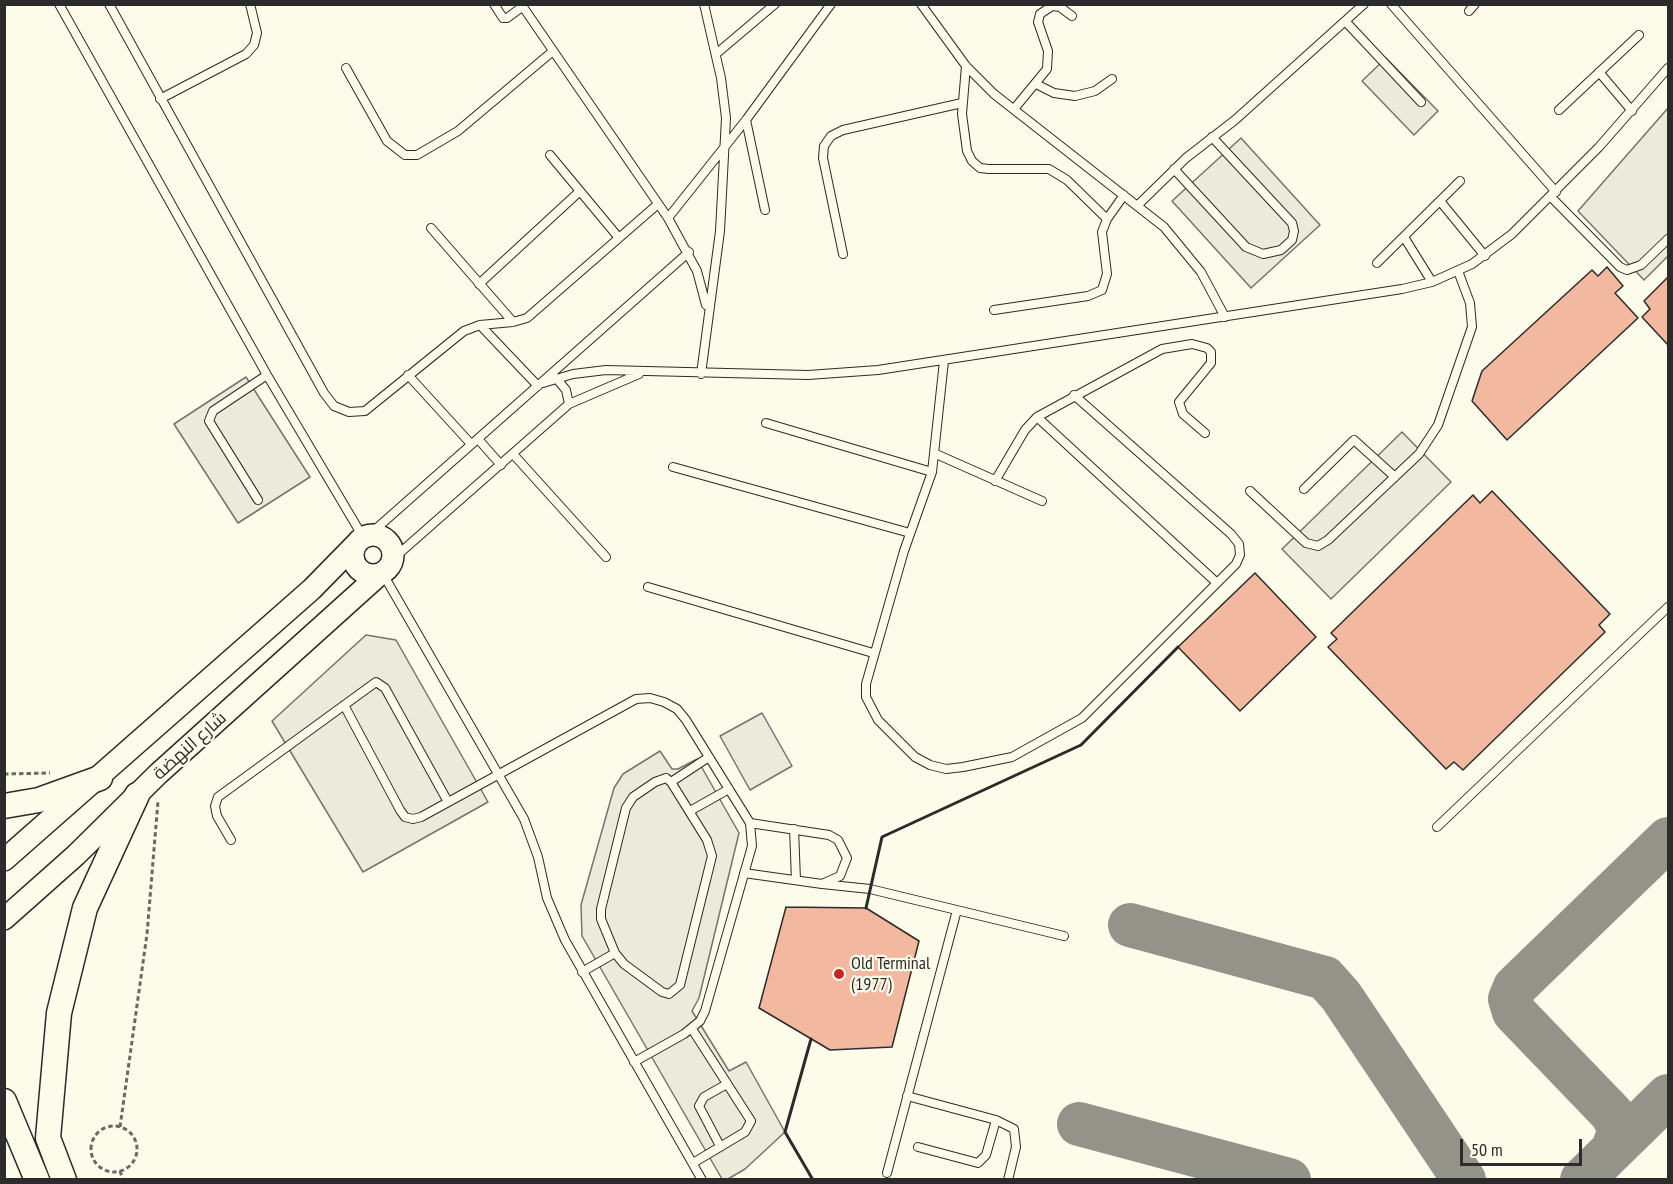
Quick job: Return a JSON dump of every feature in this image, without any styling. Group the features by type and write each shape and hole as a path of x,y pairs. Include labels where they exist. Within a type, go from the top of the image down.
{"highway":[{"path":"4,806 39,800 100,778"},
{"path":"64,1179 48,1138 59,1013 85,908 137,795"},
{"path":"4,1101 37,1179"}],"main road":[{"path":"363,538 384,538 393,550 385,569 364,574 354,563 352,556 363,538"},
{"name":"شارع النهضة","path":"4,860 100,778 312,589 363,538"},
{"name":"شارع النهضة","path":"4,919 158,774 385,569"}],"lane":[{"path":"59,4 267,375 363,538"},
{"path":"160,99 246,54 254,45 256,33 250,4"},
{"path":"494,4 503,18 507,18 521,6 553,51 689,252 708,311"},
{"path":"701,374 720,231 726,118 716,54 704,4"},
{"path":"716,54 775,4"},
{"path":"668,218 724,150 831,4"},
{"path":"921,4 966,66 994,94 1138,205 1186,250 1201,272 1225,317"},
{"path":"1138,205 1174,169 1235,120 1364,4"},
{"path":"1391,4 1553,195 1620,267 1627,270 1641,265 1668,239"},
{"path":"110,5 324,393 334,406 349,412 365,411 464,331 480,325 513,322 526,318 658,204"},
{"path":"1014,109 1047,69 1046,42 1038,22 1040,14 1052,6 1060,7 1072,16"},
{"path":"1346,22 1422,102"},
{"path":"1559,110 1639,34"},
{"path":"346,68 387,141 405,155 417,155 466,125 553,51"},
{"path":"966,66 962,103 967,151 980,168 1049,169 1067,180 1107,219"},
{"path":"480,325 540,384 556,378 598,371 831,374 944,361 1402,289 1432,282 1458,271 1485,256 1512,234 1553,195 1668,69"},
{"path":"1599,72 1632,111"},
{"path":"1036,84 1054,93 1075,96 1095,91 1112,79"},
{"path":"843,254 823,158 824,146 831,136 843,130 962,103"},
{"path":"746,120 765,210"},
{"path":"1174,169 1254,252 1272,254 1287,245 1294,231 1292,223 1212,137"},
{"path":"550,155 619,238"},
{"path":"1377,263 1460,181"},
{"path":"479,284 580,191"},
{"path":"994,309 1088,297 1102,290 1107,274 1101,239 1107,219 1124,195"},
{"path":"1440,201 1485,256"},
{"path":"431,228 513,322"},
{"path":"1404,237 1432,282"},
{"name":"شارع النهضة","path":"363,538 689,252"},
{"path":"1250,491 1306,543 1318,546 1328,540 1419,454 1433,435 1469,339 1472,315 1458,271"},
{"path":"995,481 1025,429 1037,417 1162,348 1192,344 1207,348 1213,358 1179,402 1179,408 1183,414 1205,433"},
{"path":"944,361 936,454 932,472 910,532 873,653 866,684 866,697 870,710 896,740 915,757 930,765 946,768 1004,759 1020,753 1082,718 1236,564 1240,555 1239,544 1231,534 1074,395"},
{"name":"شارع النهضة","path":"385,569 569,404 640,373"},
{"path":"258,500 209,421 213,411 267,375"},
{"path":"408,375 501,465"},
{"path":"556,378 566,390 569,404"},
{"path":"1037,417 1217,583"},
{"path":"766,423 932,472"},
{"path":"1304,489 1354,440 1395,477"},
{"path":"513,454 606,557"},
{"path":"936,454 1042,501"},
{"path":"673,467 910,532"},
{"path":"385,569 532,838 555,920 582,972 702,1179"},
{"path":"648,587 873,653"},
{"path":"1437,827 1668,607"},
{"path":"231,840 217,816 215,806 218,797 372,685 381,684 448,802"},
{"path":"344,705 405,816 421,817 636,699 650,698 677,709 750,823 752,846 705,1011 692,1029 634,1062"},
{"path":"671,782 709,757"},
{"path":"666,778 690,811 707,840 712,856 680,985 669,994 662,992 632,971 615,953 601,919 601,909 626,808 633,797 655,782 666,778"},
{"path":"690,811 729,789"},
{"path":"750,823 830,835 844,848 847,858 840,876 822,884"},
{"path":"794,830 796,880"},
{"path":"744,873 870,889 1064,936"},
{"path":"887,1173 957,910"},
{"path":"582,972 615,953"},
{"path":"692,1029 751,1122 745,1131 693,1163"},
{"path":"720,1146 699,1106 704,1096 727,1084"},
{"path":"907,1096 996,1120 1014,1129 1017,1137 1008,1179"},
{"path":"918,1147 978,1163 986,1155 996,1120"}],"path":[{"path":"120,1126 153,880 158,774"},
{"path":"108,1126 120,1126 130,1133 136,1143 136,1155 130,1166 120,1171 108,1171 97,1165 91,1154 91,1143 97,1132 108,1126"},
{"path":"120,1171 123,1179"}],"shaded area":[{"path":"1386,58 1438,111 1414,135 1362,81"},
{"path":"1668,108 1668,256 1644,280 1578,211"},
{"path":"1241,138 1320,225 1251,288 1172,201"},
{"path":"246,377 310,477 238,523 174,424"},
{"path":"1402,432 1451,482 1331,599 1282,549"},
{"path":"366,635 396,640 488,802 363,872 272,721"},
{"path":"762,713 792,766 750,790 720,736"},
{"path":"660,751 672,769 678,769 697,759 739,833 699,998 692,1011 729,1071 746,1062 785,1132 745,1169 728,1179 722,1179 582,936 581,905 614,788 623,774"}],"building":[{"path":"1607,267 1623,286 1615,293 1638,318 1507,440 1472,401 1482,371 1592,270 1598,276"},
{"path":"1668,277 1668,345 1642,317 1650,309 1644,301"},
{"path":"1492,491 1610,614 1599,625 1605,632 1463,770 1454,762 1446,769 1328,647 1337,639 1331,633 1473,495 1480,503"},
{"path":"1255,573 1316,637 1240,711 1178,647"},
{"name":"Old Terminal (1977)","path":"786,907 866,908 919,941 892,1047 830,1050 759,1008"}],"taxiway":[{"path":"1612,1151 1620,1130 1612,1114 1514,1012 1510,999 1515,987 1668,839"},
{"path":"1130,925 1325,978 1341,996 1464,1180"},
{"path":"1582,1180 1668,1096"},
{"path":"1079,1124 1289,1180"}],"wall":[{"path":"866,908 882,837 1081,745 1178,647"},
{"path":"811,1039 785,1132 813,1180"}],"place":[{"name":"Old Terminal (1977)","path":"839,974"}]}
